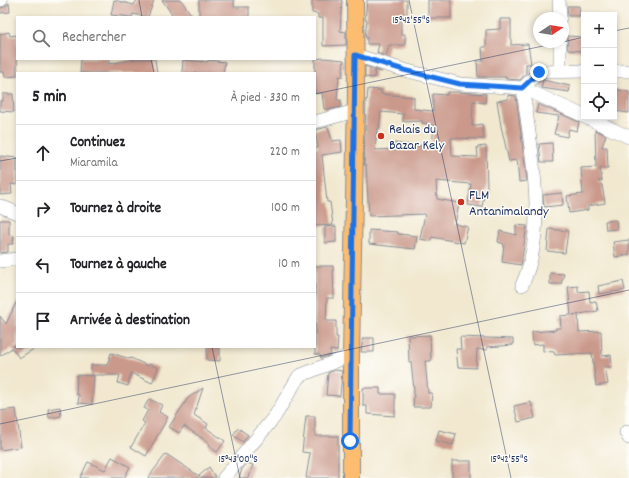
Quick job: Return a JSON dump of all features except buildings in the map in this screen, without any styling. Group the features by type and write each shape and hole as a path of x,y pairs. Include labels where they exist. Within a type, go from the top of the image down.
{"main road":[{"path":"351,478 355,0"}],"street":[{"path":"559,0 560,12"},
{"path":"560,48 560,71"},
{"path":"355,55 404,70 460,84 522,88 581,115"},
{"path":"522,88 539,72 581,71"},
{"path":"617,71 629,71"},
{"path":"522,88 536,209 536,232 527,274 522,284"},
{"path":"316,122 355,111"},
{"path":"592,120 629,137"},
{"path":"0,206 16,213"},
{"path":"0,261 16,259"},
{"path":"224,478 275,416 299,376 351,355"}],"place":[{"name":"Relais du Bazar Kely","path":"381,136"},
{"name":"FLM Antanimalandy","path":"461,202"}],"route":[{"path":"350,441 356,94 355,55 404,70 460,84 522,88 539,72"}]}
